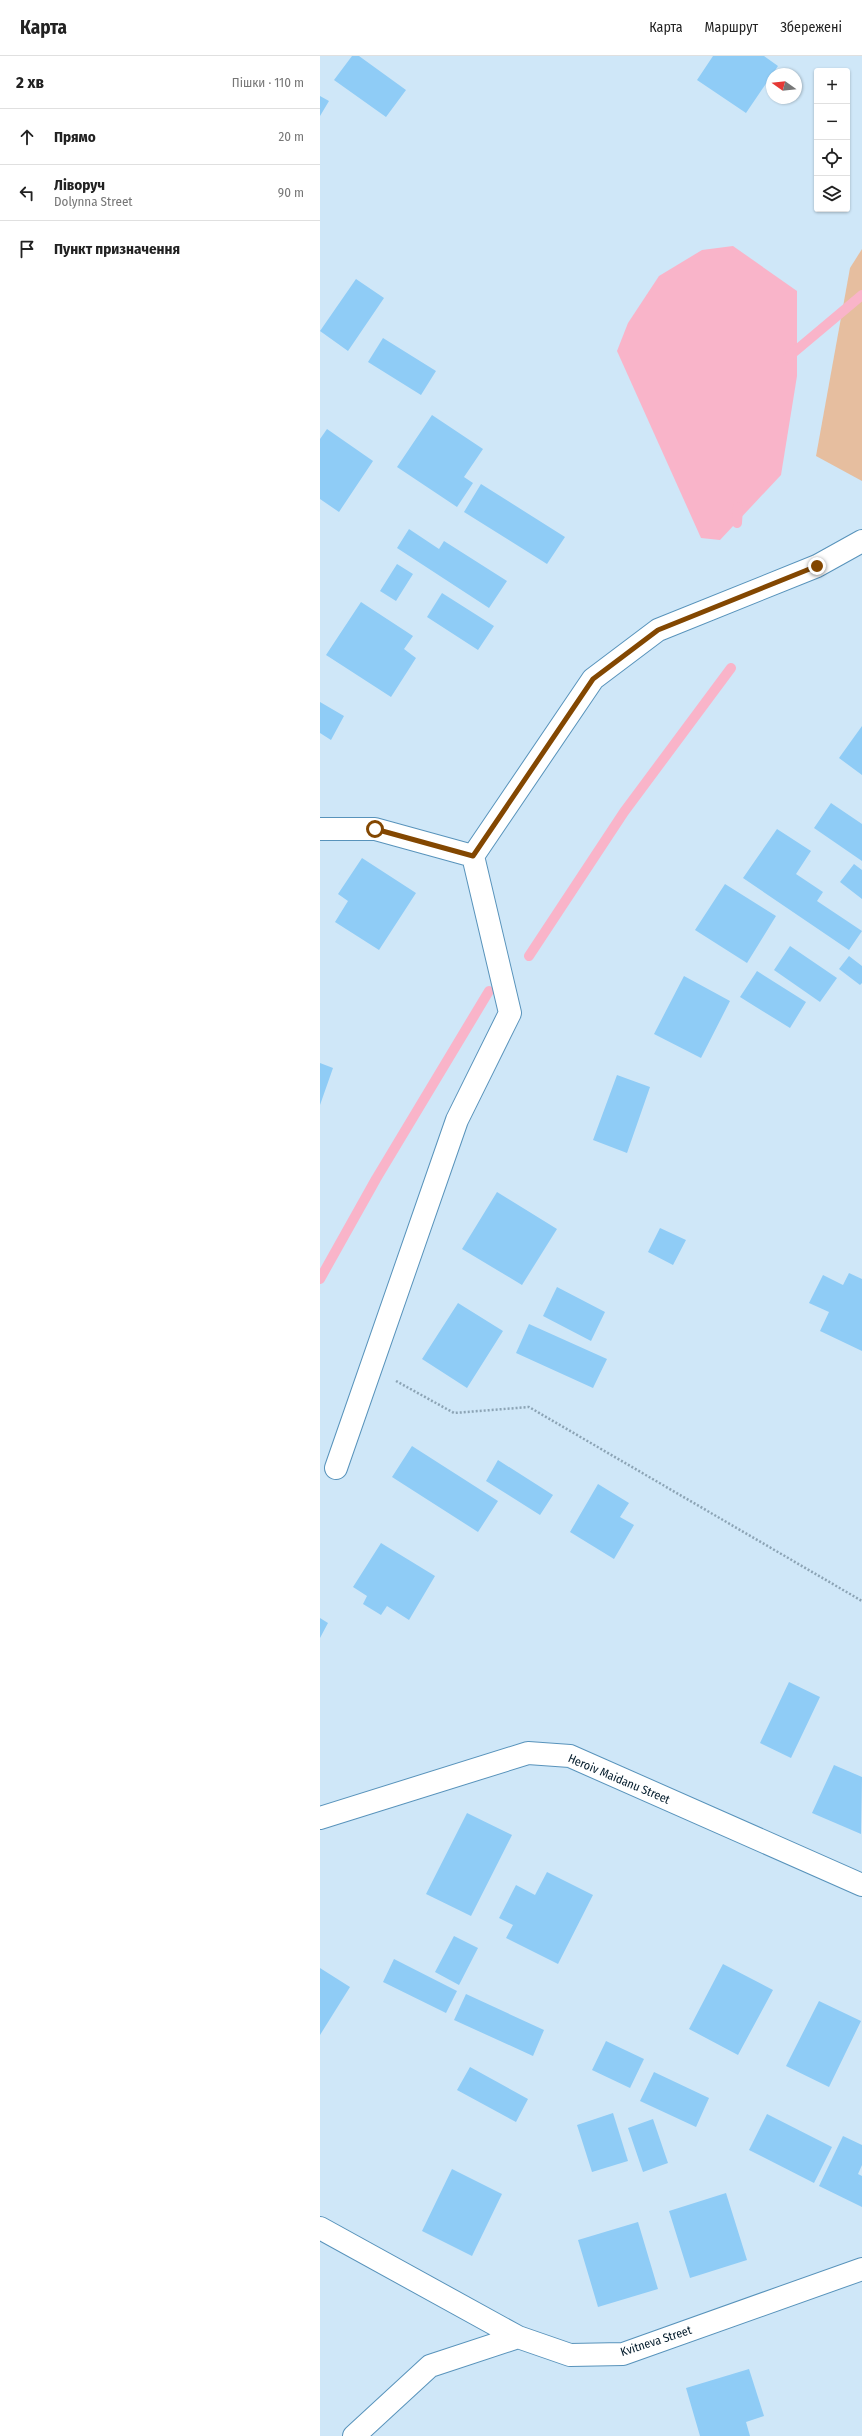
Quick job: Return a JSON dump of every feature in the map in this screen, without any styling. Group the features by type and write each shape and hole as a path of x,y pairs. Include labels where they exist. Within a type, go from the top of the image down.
{"street":[{"path":"336,1468 457,1120 510,1013 473,856 593,679 658,630 817,566 862,541"},
{"path":"320,829 375,829 473,856"},
{"name":"Heroiv Maidanu Street","path":"320,1818 528,1753 570,1756 862,1885"},
{"name":"Kvitneva Street","path":"320,2228 518,2337 570,2355 623,2354 862,2269"},
{"path":"354,2436 430,2366 518,2337"}],"path":[{"path":"393,1380 454,1413 529,1407 862,1601"}],"shaded area":[{"path":"733,246 797,291 797,376 781,475 720,540 701,538 617,351 628,323 659,276 702,250"},
{"path":"862,249 862,481 816,456 850,268"}],"building":[{"path":"352,56 359,56 406,90 386,117 334,80"},
{"path":"713,56 764,56 778,66 777,68 766,68 766,84 746,113 697,80"},
{"path":"320,96 329,101 320,116"},
{"path":"356,279 384,298 348,351 320,331"},
{"path":"383,338 436,371 421,395 368,362"},
{"path":"432,415 483,449 464,477 473,483 457,507 397,467"},
{"path":"327,429 373,461 339,512 320,499 320,439"},
{"path":"481,484 565,537 547,564 464,512"},
{"path":"409,529 439,549 444,541 507,581 489,608 397,548"},
{"path":"397,564 413,574 396,601 380,591"},
{"path":"442,593 494,626 478,650 427,617"},
{"path":"361,602 413,636 404,649 416,658 391,697 326,655"},
{"path":"320,702 344,716 331,740 320,733"},
{"path":"862,726 862,775 839,758"},
{"path":"831,803 862,824 862,861 814,828"},
{"path":"777,829 811,851 796,874 823,892 817,901 862,931 849,950 743,878"},
{"path":"362,858 416,893 379,950 335,922 348,901 338,894"},
{"path":"854,864 862,870 862,899 840,882"},
{"path":"725,884 776,916 747,963 695,930"},
{"path":"790,946 837,978 820,1002 774,970"},
{"path":"849,956 862,966 862,983 860,985 839,969"},
{"path":"757,971 806,1002 790,1028 740,997"},
{"path":"684,976 730,1001 701,1058 654,1034"},
{"path":"320,1063 333,1068 320,1105"},
{"path":"617,1075 650,1087 627,1153 593,1140"},
{"path":"497,1192 557,1229 522,1285 462,1249"},
{"path":"660,1228 686,1240 673,1265 648,1252"},
{"path":"849,1273 862,1279 862,1351 820,1331 829,1312 809,1303 823,1275 843,1285"},
{"path":"557,1287 605,1312 591,1341 543,1316"},
{"path":"458,1303 503,1331 467,1388 422,1359"},
{"path":"529,1324 607,1359 593,1388 516,1353"},
{"path":"412,1446 498,1501 478,1532 392,1477"},
{"path":"498,1460 553,1495 540,1515 486,1481"},
{"path":"598,1484 629,1503 620,1517 634,1525 614,1559 570,1532"},
{"path":"381,1543 435,1576 409,1620 387,1606 381,1615 363,1604 367,1596 353,1587"},
{"path":"320,1618 328,1623 320,1638"},
{"path":"789,1682 820,1697 791,1758 760,1743"},
{"path":"834,1765 862,1777 861,1834 812,1813"},
{"path":"467,1813 512,1835 471,1916 426,1894"},
{"path":"547,1872 593,1895 558,1964 506,1938 513,1925 499,1918 516,1885 535,1895"},
{"path":"454,1936 478,1948 459,1985 435,1972"},
{"path":"394,1959 457,1991 446,2013 383,1982"},
{"path":"723,1964 773,1990 738,2055 689,2029"},
{"path":"320,1968 350,1987 320,2035"},
{"path":"466,1994 544,2030 533,2056 454,2020"},
{"path":"819,2001 861,2021 829,2087 786,2066"},
{"path":"606,2041 644,2059 630,2088 592,2070"},
{"path":"470,2067 528,2099 516,2122 457,2090"},
{"path":"654,2072 709,2098 696,2127 640,2101"},
{"path":"613,2113 628,2161 592,2172 577,2125"},
{"path":"767,2114 832,2147 814,2183 749,2150"},
{"path":"653,2119 668,2163 643,2172 628,2128"},
{"path":"843,2136 862,2145 862,2165 858,2174 862,2176 862,2207 819,2186"},
{"path":"452,2169 502,2194 472,2256 422,2231"},
{"path":"726,2193 747,2260 690,2278 669,2211"},
{"path":"638,2222 658,2289 598,2307 578,2240"},
{"path":"749,2369 764,2416 746,2422 750,2436 700,2436 686,2388"}],"waterway":[{"path":"787,358 862,295"},
{"path":"737,523 738,507"},
{"path":"529,956 624,812 731,668"},
{"path":"320,1279 376,1179 489,991"}],"route":[{"path":"375,829 473,856 593,679 658,630 817,566"}]}
